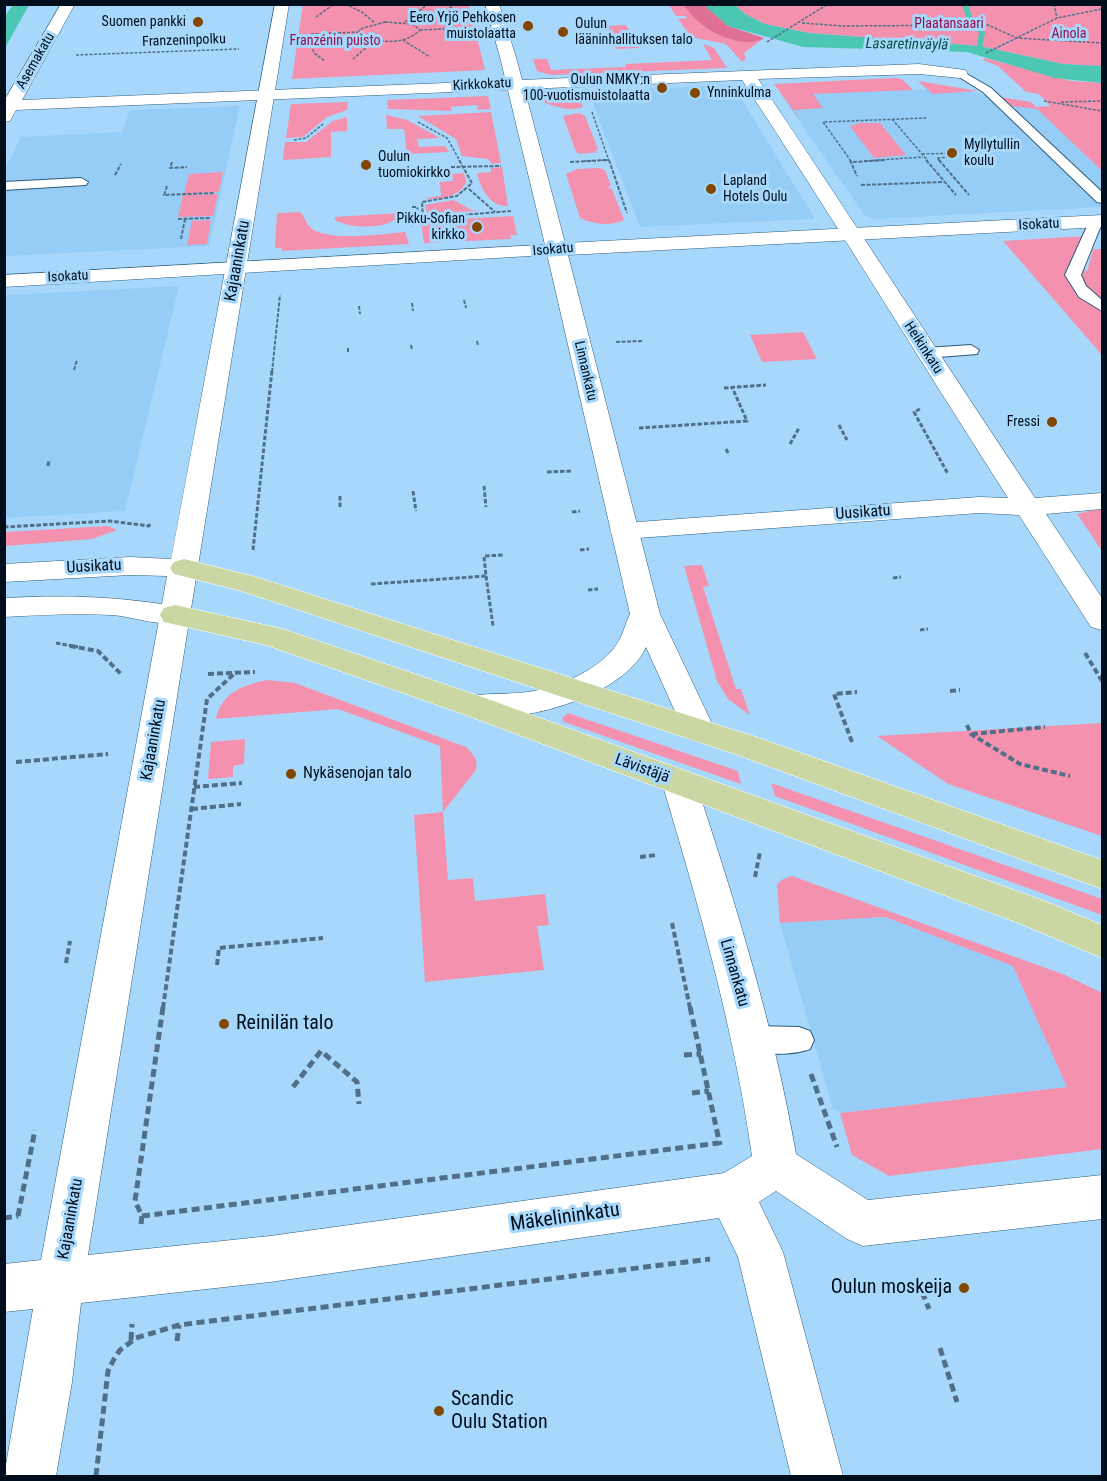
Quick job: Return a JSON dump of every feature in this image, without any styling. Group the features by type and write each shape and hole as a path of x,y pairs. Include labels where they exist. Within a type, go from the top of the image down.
{"main road":[{"path":"184,568 246,583 699,730 1102,875"},
{"name":"Lävistäjä","path":"176,615 272,636 474,706 1034,913 1102,942"}],"street":[{"name":"Asemakatu","path":"6,110 68,4"},
{"name":"Kajaaninkatu","path":"30,1476 47,1382 60,1284 282,4"},
{"name":"Linnankatu","path":"492,4 556,250 645,614 699,730"},
{"name":"Kirkkokatu","path":"6,110 265,94 514,83 919,69 960,73"},
{"name":"Heikinkatu","path":"747,75 1102,620"},
{"name":"Isokatu","path":"4,281 594,246 853,235 1099,221"},
{"name":"Uusikatu","path":"624,531 979,505 1028,507 1102,501"},
{"name":"Uusikatu","path":"4,573 130,566 184,568"},
{"path":"4,608 59,605 112,606 176,615"},
{"path":"474,706 528,703 577,690 609,670 628,653 645,614"},
{"name":"Linnankatu","path":"679,783 753,1039 768,1106 776,1166"},
{"path":"776,1166 863,1223 1102,1197"},
{"name":"Mäkelininkatu","path":"4,1288 60,1284 270,1259 732,1194 776,1166"},
{"path":"732,1194 760,1252 817,1476"}],"lane":[{"path":"960,73 987,90 1102,199"},
{"path":"4,180 53,178"},
{"path":"4,186 81,182"},
{"path":"1099,221 1073,275 1076,286 1102,306"},
{"path":"926,353 971,350"},
{"path":"753,1039 799,1040"}],"path":[{"path":"313,23 317,14 334,4"},
{"path":"345,4 362,12 375,23"},
{"path":"404,22 428,4"},
{"path":"446,4 459,12 466,36"},
{"path":"760,46 795,27 828,4"},
{"path":"1054,4 1057,18"},
{"path":"986,53 1057,18 1102,9"},
{"path":"359,32 363,27 375,23 404,22 420,30"},
{"path":"801,23 843,26 984,24 996,27 1017,38 1102,43"},
{"path":"304,34 359,32 368,39 393,40 410,38 420,30 471,28"},
{"path":"311,34 311,50 317,57 329,63"},
{"name":"Franzeninpolku","path":"116,54 242,49"},
{"path":"1102,101 1052,103 1102,111"},
{"path":"591,111 630,220"},
{"path":"837,117 840,122"},
{"path":"412,118 447,138 472,183 469,189 451,198 422,202 423,218"},
{"path":"867,193 861,185 852,162 823,122 926,118"},
{"path":"892,119 958,198"},
{"path":"841,164 957,153"},
{"path":"951,157 937,158 972,198"},
{"path":"561,162 608,160"},
{"path":"172,162 170,168 187,167"},
{"path":"115,175 121,164"},
{"path":"451,167 492,166"},
{"path":"861,185 944,182"},
{"path":"167,186 164,195 214,193"},
{"path":"469,189 495,212"},
{"path":"412,207 417,207 418,220"},
{"path":"414,235 411,226 423,218 518,211"},
{"path":"178,219 219,217"},
{"path":"180,241 185,219"},
{"path":"253,551 283,266"},
{"path":"464,300 466,308"},
{"path":"412,303 412,311"},
{"path":"359,306 360,314"},
{"path":"477,341 478,346"},
{"path":"612,342 642,341"},
{"path":"411,345 412,350"},
{"path":"348,348 348,353"},
{"path":"74,370 77,360"},
{"path":"724,388 766,385"},
{"path":"600,430 747,421 732,387"},
{"path":"839,425 847,440"},
{"path":"790,444 799,428"},
{"path":"726,449 729,455"},
{"path":"48,466 49,460"},
{"path":"547,472 574,471"},
{"path":"484,486 486,507"},
{"path":"413,491 416,511"},
{"path":"340,496 340,509"},
{"path":"4,527 110,521 149,526"},
{"path":"494,628 484,556 504,555"},
{"path":"370,584 486,576"},
{"path":"893,578 901,577"},
{"path":"920,630 928,629"},
{"path":"135,1201 207,699 272,636"},
{"path":"53,643 98,651 125,679"},
{"path":"950,691 960,690"},
{"path":"856,752 834,694 857,692"},
{"path":"967,725 971,734 1020,764 1070,776"},
{"path":"971,734 1045,727"},
{"path":"16,762 110,754"},
{"path":"194,787 242,783"},
{"path":"192,809 242,804"},
{"path":"754,811 760,852 754,880"},
{"path":"655,845 659,866"},
{"path":"640,857 657,854"},
{"path":"672,922 732,1194"},
{"path":"217,965 219,948 323,938"},
{"path":"799,1040 863,1223"},
{"path":"293,1087 321,1051 357,1082 359,1104"},
{"path":"684,1055 701,1054"},
{"path":"692,1093 709,1090"},
{"path":"142,1216 720,1143"},
{"path":"96,1476 108,1371 114,1356 131,1340 178,1324 760,1252"},
{"path":"922,1292 929,1309"},
{"path":"177,1341 178,1324"},
{"path":"940,1348 957,1402"}],"shaded area":[{"path":"683,5 704,5 728,26 764,38 748,42 721,36 705,27"},
{"name":"Lapland Hotels Oulu","path":"733,85 815,219 640,227 588,91"},
{"name":"Myllytullin koulu","path":"958,88 1037,109 1102,171 1102,207 875,219 865,216 781,95"},
{"path":"240,106 209,246 5,256 4,171 21,137 122,132 130,110"},
{"path":"179,286 125,511 5,518 5,295"},
{"path":"885,917 1013,966 1067,1087 840,1113 833,1109 780,923"}],"green space":[{"name":"Franzénin puisto","path":"303,4 469,5 485,70 292,79"},
{"path":"669,5 704,5 728,26 764,38 744,53 746,58 742,62 726,44 691,37 678,19 687,18 676,16"},
{"path":"735,5 1102,5 1102,66 1063,64 980,46 809,33 765,24 745,14"},
{"path":"626,25 639,48 616,49 606,26"},
{"path":"703,44 714,48 727,68 551,75 537,71 533,59 547,59 551,70 712,60"},
{"path":"985,58 1071,81 1102,83 1102,171 1037,109 1011,106 1000,97 1031,102 1036,107 1050,106 1039,94 1026,92 998,66 983,60"},
{"path":"902,79 913,90 813,94 823,108 794,110 801,121 774,84"},
{"path":"918,81 978,91 933,94"},
{"path":"578,92 583,107 573,109 545,103 543,96 550,93"},
{"path":"488,96 491,109 478,110 477,105 451,107 452,111 388,109 387,100"},
{"path":"348,102 347,110 327,117 303,137 286,138 291,104"},
{"path":"491,112 501,163 492,164 488,159 462,156 456,139 418,116"},
{"path":"579,113 585,116 598,149 594,151 599,152 581,154 576,152 563,116"},
{"path":"386,115 407,120 440,138 417,139 419,147 445,146 449,152 407,154 404,129 387,129"},
{"path":"347,117 347,131 331,132 331,157 283,160 285,142 306,142 333,121"},
{"path":"860,123 880,123 906,155 874,158 850,126"},
{"path":"502,167 508,206 496,204 487,196 477,173 491,172 491,168"},
{"path":"577,169 605,170 611,186 607,187 612,189 624,220 602,224 580,218 566,174"},
{"path":"223,172 219,192 184,194 189,174"},
{"path":"464,173 466,182 455,194 437,199 425,198 441,196 440,182 453,181 452,174"},
{"path":"218,194 213,216 178,217 183,195"},
{"path":"454,200 471,210 480,211 427,213 425,205"},
{"path":"300,212 309,226 319,232 330,235 356,236 405,232 409,244 282,251 282,248 275,248 277,213"},
{"path":"400,213 394,221 378,226 350,225 335,220 335,217"},
{"path":"513,216 517,235 510,235 511,239 424,243 421,223 427,221"},
{"path":"211,220 207,244 187,245 192,221"},
{"path":"1086,236 1075,259 1087,272 1093,249 1102,249 1102,355 1003,241"},
{"path":"803,332 817,359 762,362 750,335"},
{"path":"1102,508 1102,551 1077,514"},
{"path":"108,526 117,530 92,539 5,546 5,532"},
{"path":"702,565 709,586 703,587 736,689 741,689 750,715 728,699 717,681 684,566"},
{"path":"267,680 295,683 466,747 475,757 476,770 443,812 440,746 338,709 216,719 223,703 234,692"},
{"path":"568,713 738,771 741,784 564,722 562,718"},
{"path":"1102,723 1102,836 948,784 877,736"},
{"path":"245,739 244,764 233,766 233,777 208,779 211,742"},
{"path":"771,783 1102,899 1102,915 775,796"},
{"path":"443,812 448,880 473,878 475,901 545,894 549,925 537,926 544,970 425,982 414,815"},
{"path":"792,876 1065,975 1102,993 1102,1149 889,1176 852,1155 840,1113 1067,1087 1013,966 885,917 780,923 777,885 781,880"}],"water":[{"path":"13,5 29,5 5,48 5,16"},
{"name":"Lasaretinväylä","path":"704,5 735,5 745,14 765,24 809,33 980,46 1063,64 1102,66 1102,83 1055,78 967,52 803,47 728,26"}],"waterway":[{"path":"965,4 970,20 982,33 980,46"}],"place":[{"name":"Suomen pankki","path":"198,22"},
{"name":"Eero Yrjö Pehkosen muistolaatta","path":"528,26"},
{"name":"Oulun lääninhallituksen talo","path":"563,32"},
{"name":"Oulun NMKY:n 100-vuotismuistolaatta","path":"662,88"},
{"name":"Ynninkulma","path":"695,93"},
{"name":"Myllytullin koulu","path":"952,153"},
{"name":"Oulun tuomiokirkko","path":"366,165"},
{"name":"Lapland Hotels Oulu","path":"711,189"},
{"name":"Pikku-Sofian kirkko","path":"477,227"},
{"name":"Fressi","path":"1052,422"},
{"name":"Nykäsenojan talo","path":"291,774"},
{"name":"Reinilän talo","path":"224,1024"},
{"name":"Oulun moskeija","path":"964,1288"},
{"name":"Scandic Oulu Station","path":"439,1411"}],"park label":[{"name":"Plaatansaari","path":"949,24"},
{"name":"Ainola","path":"1069,34"}]}
